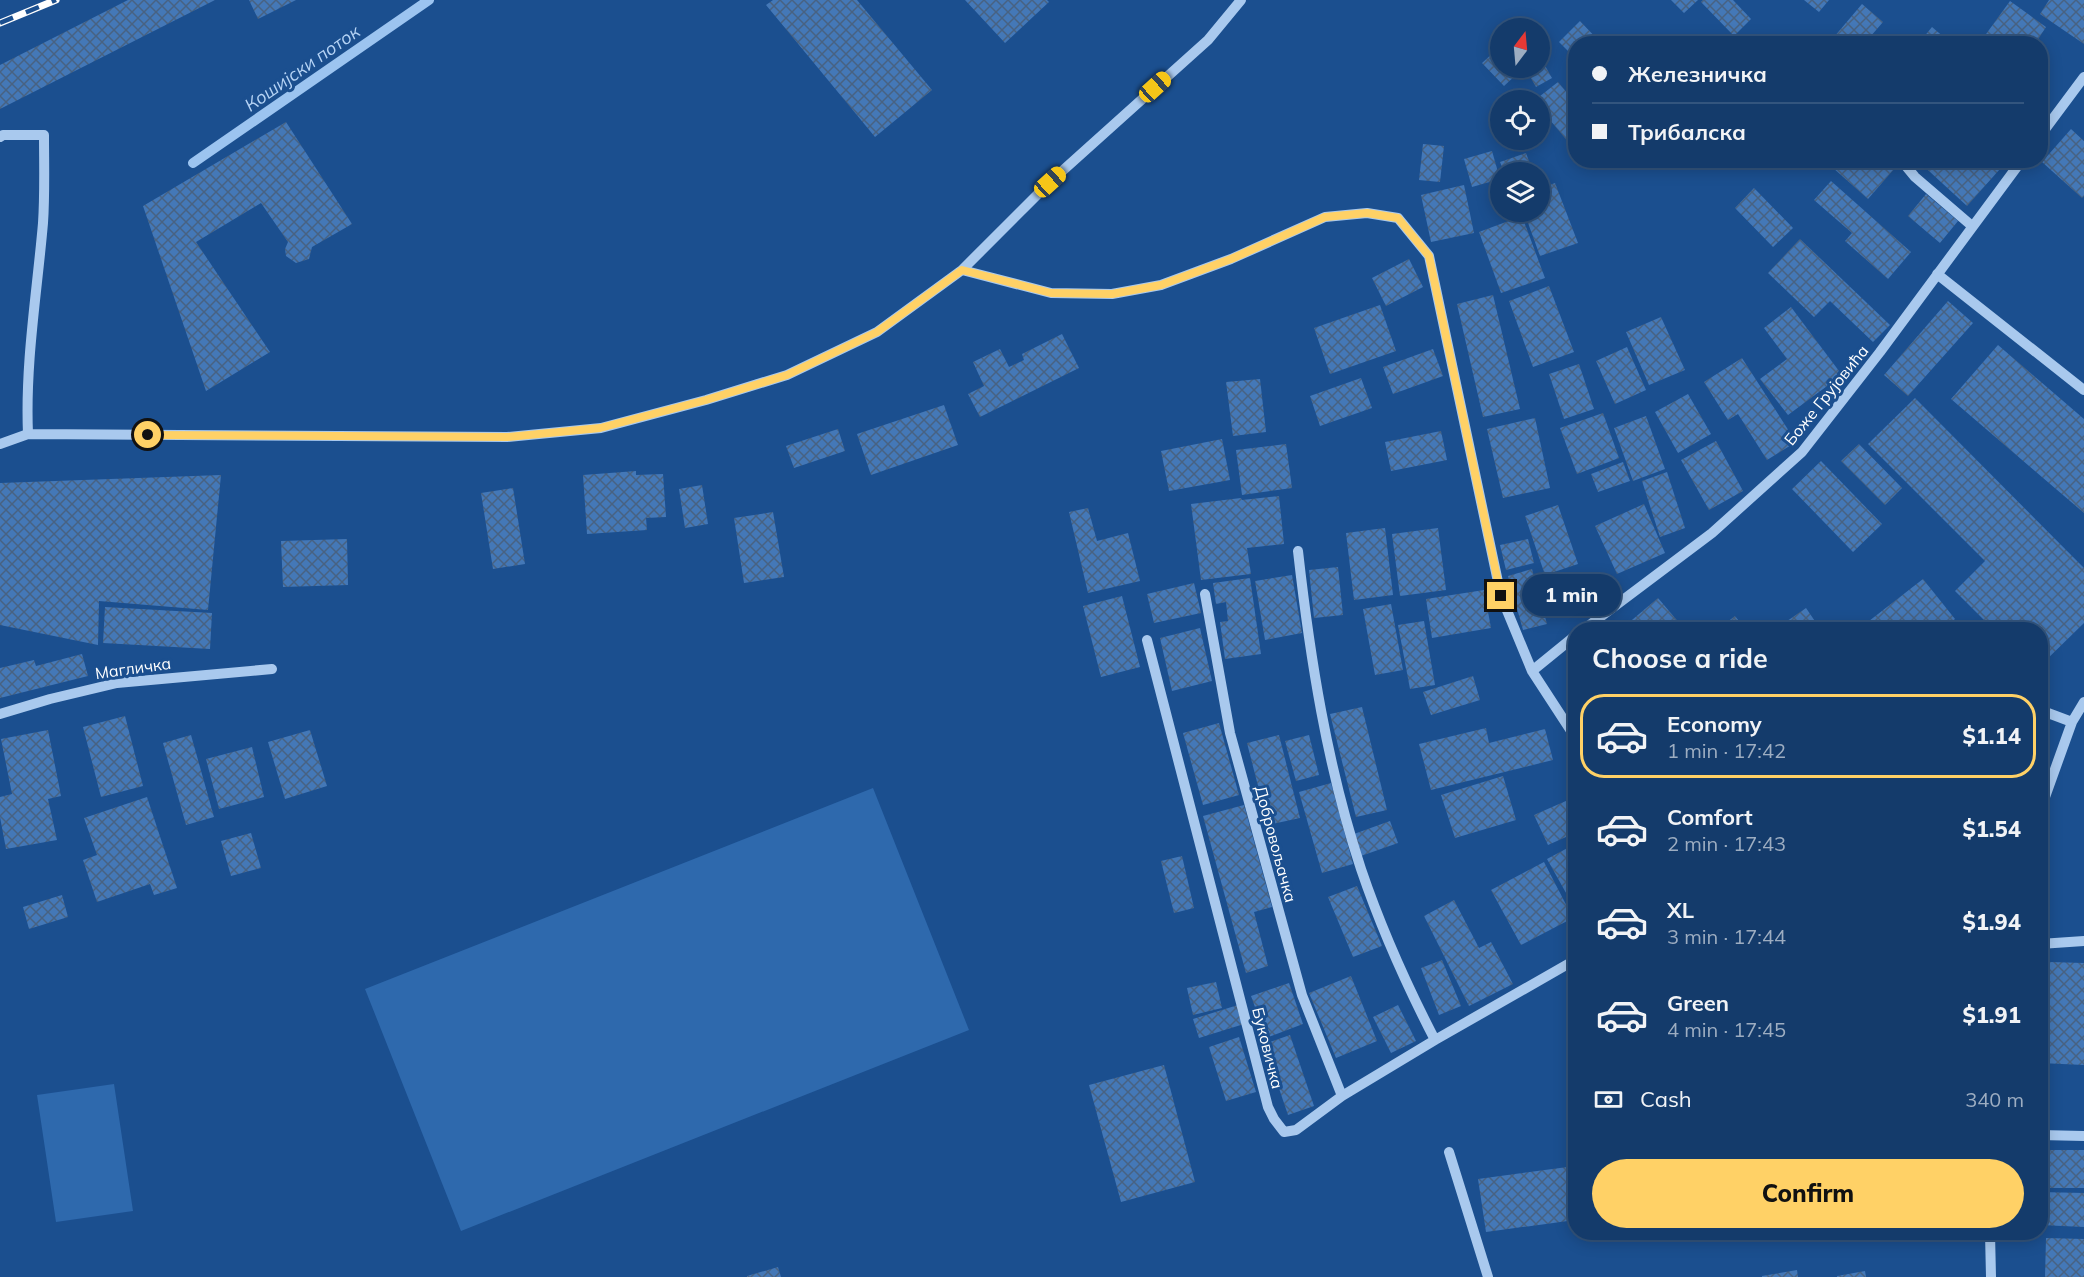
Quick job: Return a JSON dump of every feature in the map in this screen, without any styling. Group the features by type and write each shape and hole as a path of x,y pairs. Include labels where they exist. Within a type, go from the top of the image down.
{"street":[{"path":"0,444 28,434 507,437 600,428 706,400 787,375 877,332 962,270 1050,182 1208,40 1240,0"},
{"path":"2048,125 2084,77"},
{"path":"0,137 3,135 44,135 43,220 27,410 28,434"},
{"path":"1908,168 1972,226"},
{"name":"Боже Грујовића","path":"1593,622 1712,533 1802,452 1880,352 2016,168"},
{"path":"962,270 1051,293 1112,294 1161,285 1231,259 1325,217 1367,213 1398,218 1429,256 1501,596 1532,670 1568,726"},
{"path":"1937,274 2084,390"},
{"path":"1298,551 1319,702 1348,827 1380,922 1402,975 1435,1040"},
{"name":"Добровољачка","path":"1205,594 1233,744 1302,994 1342,1096"},
{"name":"Буковичка","path":"1147,640 1268,1107 1284,1132 1296,1130 1342,1096 1568,964"},
{"path":"1532,670 1568,642"},
{"name":"Магличка","path":"0,714 117,683 272,669"},
{"path":"2048,789 2072,722 2084,702"},
{"path":"2048,713 2072,722"},
{"path":"2048,943 2084,941"},
{"path":"2048,1135 2084,1136"},
{"path":"1449,1152 1488,1277"},
{"path":"1990,1240 1991,1277"}],"shaded area":[{"path":"873,788 969,1030 461,1231 365,989"},
{"path":"114,1084 133,1211 56,1222 37,1095"}],"building":[{"path":"128,0 215,0 0,109 0,65"},
{"path":"249,0 296,0 258,19"},
{"path":"773,0 857,0 932,90 875,137 766,5"},
{"path":"965,0 1047,0 1049,2 1005,43"},
{"path":"1671,0 1698,0 1684,13"},
{"path":"1703,0 1733,0 1751,19 1734,36 1701,2"},
{"path":"1804,0 1829,0 1819,12"},
{"path":"2049,0 2084,0 2084,44 2040,14"},
{"path":"2010,1 2046,27 2040,36 1985,36"},
{"path":"1862,4 1883,22 1871,36 1835,36"},
{"path":"1580,21 1594,36 1568,36 1568,51 1559,42"},
{"path":"1932,27 1943,36 1925,36"},
{"path":"1490,56 1490,71 1482,63"},
{"path":"1550,74 1552,78 1536,87 1531,78 1550,78"},
{"path":"1496,78 1513,78 1504,86"},
{"path":"1558,82 1568,94 1568,142 1550,120 1550,90 1548,90"},
{"path":"286,122 352,224 312,247 309,259 296,263 286,256 285,249 288,242 261,203 196,242 270,352 206,391 143,206"},
{"path":"2071,129 2084,141 2084,196 2082,198 2048,167 2048,155"},
{"path":"1423,144 1444,146 1440,182 1419,180"},
{"path":"1492,151 1495,162 1490,162 1490,182 1472,187 1464,159"},
{"path":"1526,153 1529,162 1500,162"},
{"path":"1833,168 1895,168 1868,199"},
{"path":"1926,168 2001,168 1967,206"},
{"path":"1831,181 1911,252 1888,279 1845,241 1852,233 1814,200"},
{"path":"1555,183 1578,243 1540,256 1528,222 1550,222 1550,185"},
{"path":"1464,185 1474,233 1431,242 1421,195"},
{"path":"1754,188 1793,228 1773,247 1735,208"},
{"path":"1926,194 1958,221 1940,243 1908,216"},
{"path":"1506,222 1524,222 1545,278 1501,293 1479,232"},
{"path":"1800,239 1890,325 1873,342 1830,301 1814,317 1768,273"},
{"path":"1409,259 1423,287 1386,306 1372,278"},
{"path":"1549,286 1574,352 1533,367 1509,301"},
{"path":"1493,295 1520,409 1483,417 1457,304"},
{"path":"1948,301 1973,323 1908,396 1884,375"},
{"path":"1380,305 1396,351 1330,374 1314,328"},
{"path":"1791,307 1842,375 1788,415 1760,379 1787,359 1764,328"},
{"path":"1661,317 1685,370 1649,385 1626,332"},
{"path":"1062,334 1079,368 980,417 968,394 984,386 973,362 1000,349 1009,367 1024,360 1022,354"},
{"path":"1998,345 2084,419 2084,513 1951,399"},
{"path":"1627,347 1646,390 1615,404 1596,361"},
{"path":"1433,349 1443,376 1393,394 1383,367"},
{"path":"1742,358 1796,442 1767,460 1738,414 1728,420 1704,382"},
{"path":"1579,364 1594,409 1564,419 1549,374"},
{"path":"1361,378 1372,408 1320,426 1310,396"},
{"path":"1260,379 1266,432 1233,436 1226,382"},
{"path":"1688,394 1711,434 1678,453 1655,412"},
{"path":"1915,398 2084,568 2084,623 2048,658 2048,622 1986,622 1955,591 1985,561 1868,444"},
{"path":"944,405 958,445 871,475 857,434"},
{"path":"1603,413 1619,458 1577,474 1560,428"},
{"path":"1646,416 1665,469 1633,481 1614,428"},
{"path":"1535,418 1550,488 1503,498 1487,429"},
{"path":"838,429 845,451 794,468 786,446"},
{"path":"1441,431 1447,460 1391,471 1385,442"},
{"path":"1222,439 1230,480 1169,491 1161,451"},
{"path":"1716,441 1743,491 1709,510 1681,460"},
{"path":"1286,444 1292,488 1242,495 1236,450"},
{"path":"1859,444 1902,488 1885,505 1841,461"},
{"path":"1821,461 1882,524 1853,552 1792,489"},
{"path":"1623,462 1630,481 1598,492 1591,474"},
{"path":"636,471 636,475 663,474 666,517 646,518 647,530 587,534 583,475"},
{"path":"1667,472 1685,528 1660,537 1642,481"},
{"path":"221,475 208,610 99,601 98,645 0,625 0,483"},
{"path":"702,485 708,524 685,528 679,489"},
{"path":"513,488 525,564 493,569 481,493"},
{"path":"1279,496 1284,544 1247,548 1251,574 1201,580 1191,504"},
{"path":"1644,504 1665,553 1617,574 1595,526"},
{"path":"1558,505 1578,564 1545,575 1525,516"},
{"path":"1088,508 1097,541 1128,533 1140,581 1088,593 1069,512"},
{"path":"773,512 784,577 744,583 734,518"},
{"path":"1385,528 1393,595 1354,600 1346,533"},
{"path":"1438,528 1446,590 1400,596 1392,534"},
{"path":"347,539 348,585 283,587 281,541"},
{"path":"1528,539 1534,563 1506,570 1500,545"},
{"path":"1338,567 1343,615 1314,618 1309,570"},
{"path":"1532,569 1547,624 1523,630 1508,576"},
{"path":"1292,575 1302,633 1265,640 1255,581"},
{"path":"1250,578 1261,654 1225,659 1220,622 1228,621 1226,602 1216,604 1213,583"},
{"path":"1923,579 1955,619 1951,622 1869,621"},
{"path":"1194,583 1201,613 1154,623 1147,594"},
{"path":"1484,590 1491,628 1432,638 1426,599"},
{"path":"1122,596 1140,667 1101,677 1083,606"},
{"path":"1658,598 1678,622 1630,622"},
{"path":"1391,604 1403,670 1375,675 1363,609"},
{"path":"105,607 212,613 210,649 103,643"},
{"path":"1806,608 1816,622 1786,622"},
{"path":"1735,616 1740,622 1727,622"},
{"path":"1424,621 1435,685 1410,689 1398,625"},
{"path":"1200,628 1212,681 1172,691 1160,638"},
{"path":"82,654 88,676 0,698 0,668 34,660 36,666"},
{"path":"1473,676 1480,700 1431,715 1423,692"},
{"path":"1362,707 1387,810 1356,817 1330,714"},
{"path":"125,716 143,786 101,797 83,727"},
{"path":"1219,723 1239,795 1203,805 1183,733"},
{"path":"1486,728 1489,743 1545,729 1553,760 1431,790 1419,744"},
{"path":"48,730 61,796 48,799 57,840 6,849 0,817 0,797 12,794 1,739"},
{"path":"310,730 327,786 285,799 268,742"},
{"path":"191,735 214,817 186,825 163,743"},
{"path":"1279,735 1300,818 1268,825 1247,743"},
{"path":"1309,735 1319,775 1296,781 1285,741"},
{"path":"252,747 264,797 219,809 206,759"},
{"path":"1503,776 1516,820 1455,838 1441,795"},
{"path":"1331,783 1353,864 1322,873 1299,792"},
{"path":"147,797 177,888 154,895 150,884 97,902 83,860 97,855 84,818"},
{"path":"1568,800 1568,836 1548,845 1534,815"},
{"path":"1244,805 1272,907 1254,912 1268,966 1246,973 1203,816"},
{"path":"1390,821 1398,843 1361,856 1354,834"},
{"path":"251,833 261,868 231,876 221,841"},
{"path":"1568,848 1568,896 1547,859"},
{"path":"1182,856 1194,908 1174,913 1161,861"},
{"path":"1544,862 1568,908 1568,921 1521,945 1491,890"},
{"path":"1357,886 1382,946 1353,957 1328,897"},
{"path":"62,895 68,917 29,929 23,907"},
{"path":"1454,900 1479,948 1491,942 1513,984 1469,1006 1424,916"},
{"path":"1442,960 1461,1006 1439,1015 1421,968"},
{"path":"2050,962 2084,963 2084,1065 2048,1063"},
{"path":"1351,976 1377,1041 1336,1058 1309,993"},
{"path":"1216,982 1222,1008 1193,1015 1187,988"},
{"path":"1289,983 1303,1024 1266,1038 1251,996"},
{"path":"1238,1005 1244,1024 1199,1038 1193,1019"},
{"path":"1398,1005 1416,1041 1391,1053 1373,1017"},
{"path":"1290,1035 1314,1106 1288,1115 1264,1044"},
{"path":"1239,1037 1256,1092 1226,1101 1209,1047"},
{"path":"1164,1065 1195,1182 1121,1202 1089,1085"},
{"path":"2048,1150 2084,1150 2084,1188 2048,1188"},
{"path":"1568,1167 1568,1221 1486,1232 1478,1179"},
{"path":"2048,1192 2084,1193 2084,1227 2048,1225"},
{"path":"2048,1238 2084,1239 2084,1277 2045,1277 2046,1240"},
{"path":"778,1267 781,1277 747,1277 747,1276"},
{"path":"1797,1270 1798,1277 1762,1277 1762,1276"},
{"path":"1865,1271 1866,1277 1837,1277 1837,1276"}],"waterway":[{"name":"Кошијски поток","path":"193,163 429,0"}],"railway":[{"path":"0,23 56,0"}],"route":[{"path":"148,435 507,437 600,428 706,400 787,375 877,332 962,270 1051,293 1112,294 1161,285 1231,259 1325,217 1367,213 1398,218 1429,256 1501,596"}]}
